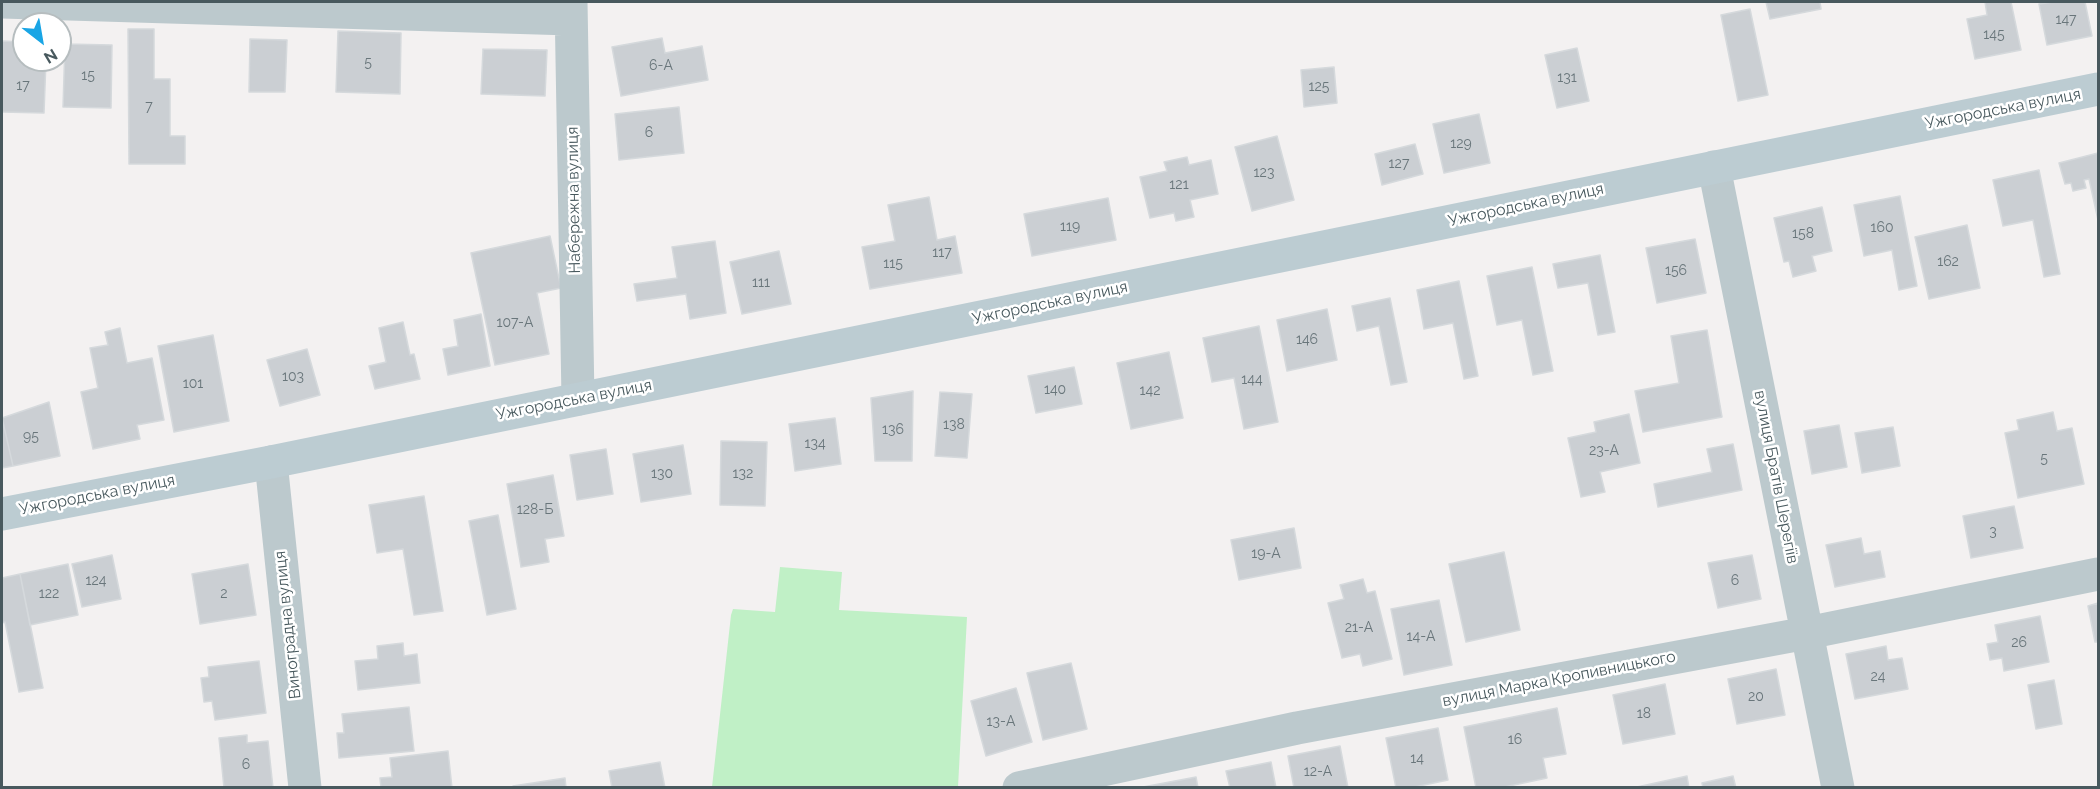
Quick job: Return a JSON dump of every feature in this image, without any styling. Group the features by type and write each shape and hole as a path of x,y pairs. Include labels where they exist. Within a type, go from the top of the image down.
{"main road":[{"name":"Ужгородська вулиця","path":"2,514 271,462 2098,89"}],"street":[{"path":"2,2 571,10"},
{"name":"Набережна вулиця","path":"571,10 578,399"},
{"name":"вулиця Братів Шерегіїв","path":"1714,166 1838,788"},
{"name":"Виноградна вулиця","path":"271,462 305,788"},
{"name":"вулиця Марка Кропивницького","path":"1019,788 1296,728 1807,633 2098,574"}],"green space":[{"path":"780,567 842,572 839,610 967,617 958,787 712,787 731,615 733,609 775,612"}],"building":[{"path":"1766,2 1820,2 1821,9 1770,19"},
{"path":"1985,2 2011,2 2021,50 1975,59 1967,19 1987,15"},
{"path":"2085,2 2092,36 2047,45 2039,4"},
{"path":"1750,9 1768,95 1738,101 1721,15"},
{"path":"128,29 154,29 154,79 170,79 170,136 185,136 185,164 129,164"},
{"path":"338,31 401,33 400,94 336,92"},
{"path":"662,38 665,53 702,46 708,80 621,96 612,47"},
{"path":"250,39 287,40 285,92 249,92"},
{"path":"2,41 12,41 12,72 46,72 44,113 2,112"},
{"path":"72,44 112,45 111,108 63,107 64,72 72,72"},
{"path":"1577,48 1589,101 1557,108 1545,55"},
{"path":"483,49 547,50 545,96 481,94"},
{"path":"1334,67 1337,103 1304,107 1301,70"},
{"path":"679,107 684,153 619,160 615,114"},
{"path":"1479,114 1490,163 1444,173 1433,124"},
{"path":"1277,136 1294,200 1252,211 1235,147"},
{"path":"1415,144 1423,174 1382,185 1375,154"},
{"path":"2098,153 2098,220 2089,179 2084,180 2086,188 2073,191 2071,183 2065,184 2059,163"},
{"path":"1187,157 1189,165 1211,160 1218,194 1190,200 1194,217 1176,221 1174,213 1150,218 1140,177 1167,171 1164,162"},
{"path":"2039,170 2060,274 2044,277 2033,220 2003,226 1993,180"},
{"path":"1900,196 1917,286 1899,290 1892,250 1864,256 1854,205"},
{"path":"929,197 937,240 955,236 962,273 870,289 862,247 895,241 888,205"},
{"path":"1108,198 1116,240 1032,256 1024,214"},
{"path":"1822,207 1832,251 1812,256 1816,271 1793,277 1789,261 1784,262 1774,218"},
{"path":"1967,225 1980,288 1929,299 1915,237"},
{"path":"550,236 561,288 537,293 549,354 495,365 471,253"},
{"path":"1695,239 1706,293 1657,303 1646,248"},
{"path":"715,241 726,313 690,319 686,294 637,301 634,284 677,278 672,247"},
{"path":"779,251 791,304 742,314 730,262"},
{"path":"1600,255 1615,332 1598,335 1588,283 1558,288 1553,264"},
{"path":"1532,267 1553,371 1533,375 1522,320 1497,325 1487,276"},
{"path":"1459,281 1478,376 1464,379 1453,323 1424,329 1417,290"},
{"path":"1390,298 1407,382 1391,385 1379,326 1357,331 1352,306"},
{"path":"1327,309 1337,360 1287,371 1277,320"},
{"path":"481,314 490,366 448,375 443,349 458,346 454,320"},
{"path":"403,322 410,355 414,354 420,379 375,389 369,366 386,362 379,328"},
{"path":"1259,326 1278,422 1244,429 1234,378 1212,382 1203,338"},
{"path":"120,328 127,363 152,358 164,420 137,425 140,439 93,449 81,392 98,388 90,348 108,345 105,332"},
{"path":"1707,330 1722,417 1643,432 1635,391 1679,383 1671,336"},
{"path":"213,335 229,421 174,432 158,346"},
{"path":"307,349 320,395 280,406 267,360"},
{"path":"1169,352 1183,418 1131,429 1117,363"},
{"path":"1074,367 1082,404 1036,413 1028,376"},
{"path":"913,391 912,461 875,461 871,398"},
{"path":"940,392 972,394 967,458 935,456"},
{"path":"49,402 60,456 13,466 2,418"},
{"path":"2053,412 2057,431 2072,428 2084,484 2018,498 2005,433 2019,430 2017,420"},
{"path":"1629,414 1640,463 1600,472 1605,492 1581,497 1568,438 1596,432 1594,422"},
{"path":"2,418 13,466 2,468"},
{"path":"835,418 841,464 795,471 789,424"},
{"path":"1839,425 1847,467 1812,474 1804,431"},
{"path":"1893,427 1900,466 1862,473 1855,433"},
{"path":"721,441 767,442 765,506 720,505"},
{"path":"1733,444 1742,490 1658,507 1654,484 1712,472 1707,449"},
{"path":"683,445 691,494 641,502 633,454"},
{"path":"606,449 613,494 577,500 570,455"},
{"path":"553,475 564,536 545,539 549,562 521,567 507,484"},
{"path":"424,496 443,611 414,615 403,549 377,553 369,505"},
{"path":"2014,506 2023,548 1971,558 1963,516"},
{"path":"498,515 516,609 487,615 469,521"},
{"path":"1294,528 1301,568 1239,580 1231,540"},
{"path":"1861,538 1864,554 1880,551 1885,577 1835,587 1826,545"},
{"path":"1504,552 1520,630 1466,642 1449,564"},
{"path":"112,555 121,599 82,607 72,564"},
{"path":"1752,555 1761,599 1718,608 1708,563"},
{"path":"68,564 78,615 30,625 20,574"},
{"path":"248,564 256,615 200,624 192,574"},
{"path":"20,574 43,688 19,692 5,622 2,623 2,578"},
{"path":"1363,579 1367,593 1375,591 1392,659 1363,666 1360,654 1342,658 1328,603 1344,599 1340,585"},
{"path":"1439,600 1452,665 1404,675 1391,609"},
{"path":"2098,603 2098,642 2095,642 2088,606"},
{"path":"2040,616 2049,662 2004,671 2002,658 1990,660 1987,644 1998,642 1995,625"},
{"path":"403,643 404,656 417,654 420,683 358,690 355,661 378,659 377,646"},
{"path":"1886,646 1888,660 1902,658 1908,689 1855,699 1846,654"},
{"path":"259,661 266,713 215,720 212,701 204,702 201,678 209,677 208,667"},
{"path":"1071,663 1087,729 1043,740 1027,673"},
{"path":"1776,669 1785,715 1737,724 1728,679"},
{"path":"2054,680 2062,724 2036,729 2028,685"},
{"path":"1665,684 1675,734 1623,744 1613,695"},
{"path":"1016,688 1032,742 986,756 971,701"},
{"path":"409,707 414,751 339,758 337,733 344,733 342,714"},
{"path":"1557,708 1566,754 1543,758 1547,778 1500,788 1476,788 1464,727"},
{"path":"1438,728 1448,780 1410,788 1396,788 1386,738"},
{"path":"247,735 247,743 268,741 273,788 224,788 219,738"},
{"path":"1340,746 1348,788 1294,788 1288,756"},
{"path":"448,751 452,788 381,788 380,778 392,777 390,758"},
{"path":"660,762 665,788 612,788 609,771"},
{"path":"1271,762 1276,788 1230,788 1226,771"},
{"path":"1687,776 1689,788 1637,787"},
{"path":"1733,776 1736,788 1703,788 1702,783"},
{"path":"1196,777 1198,788 1143,787"},
{"path":"565,778 566,788 513,788 513,786"}]}
